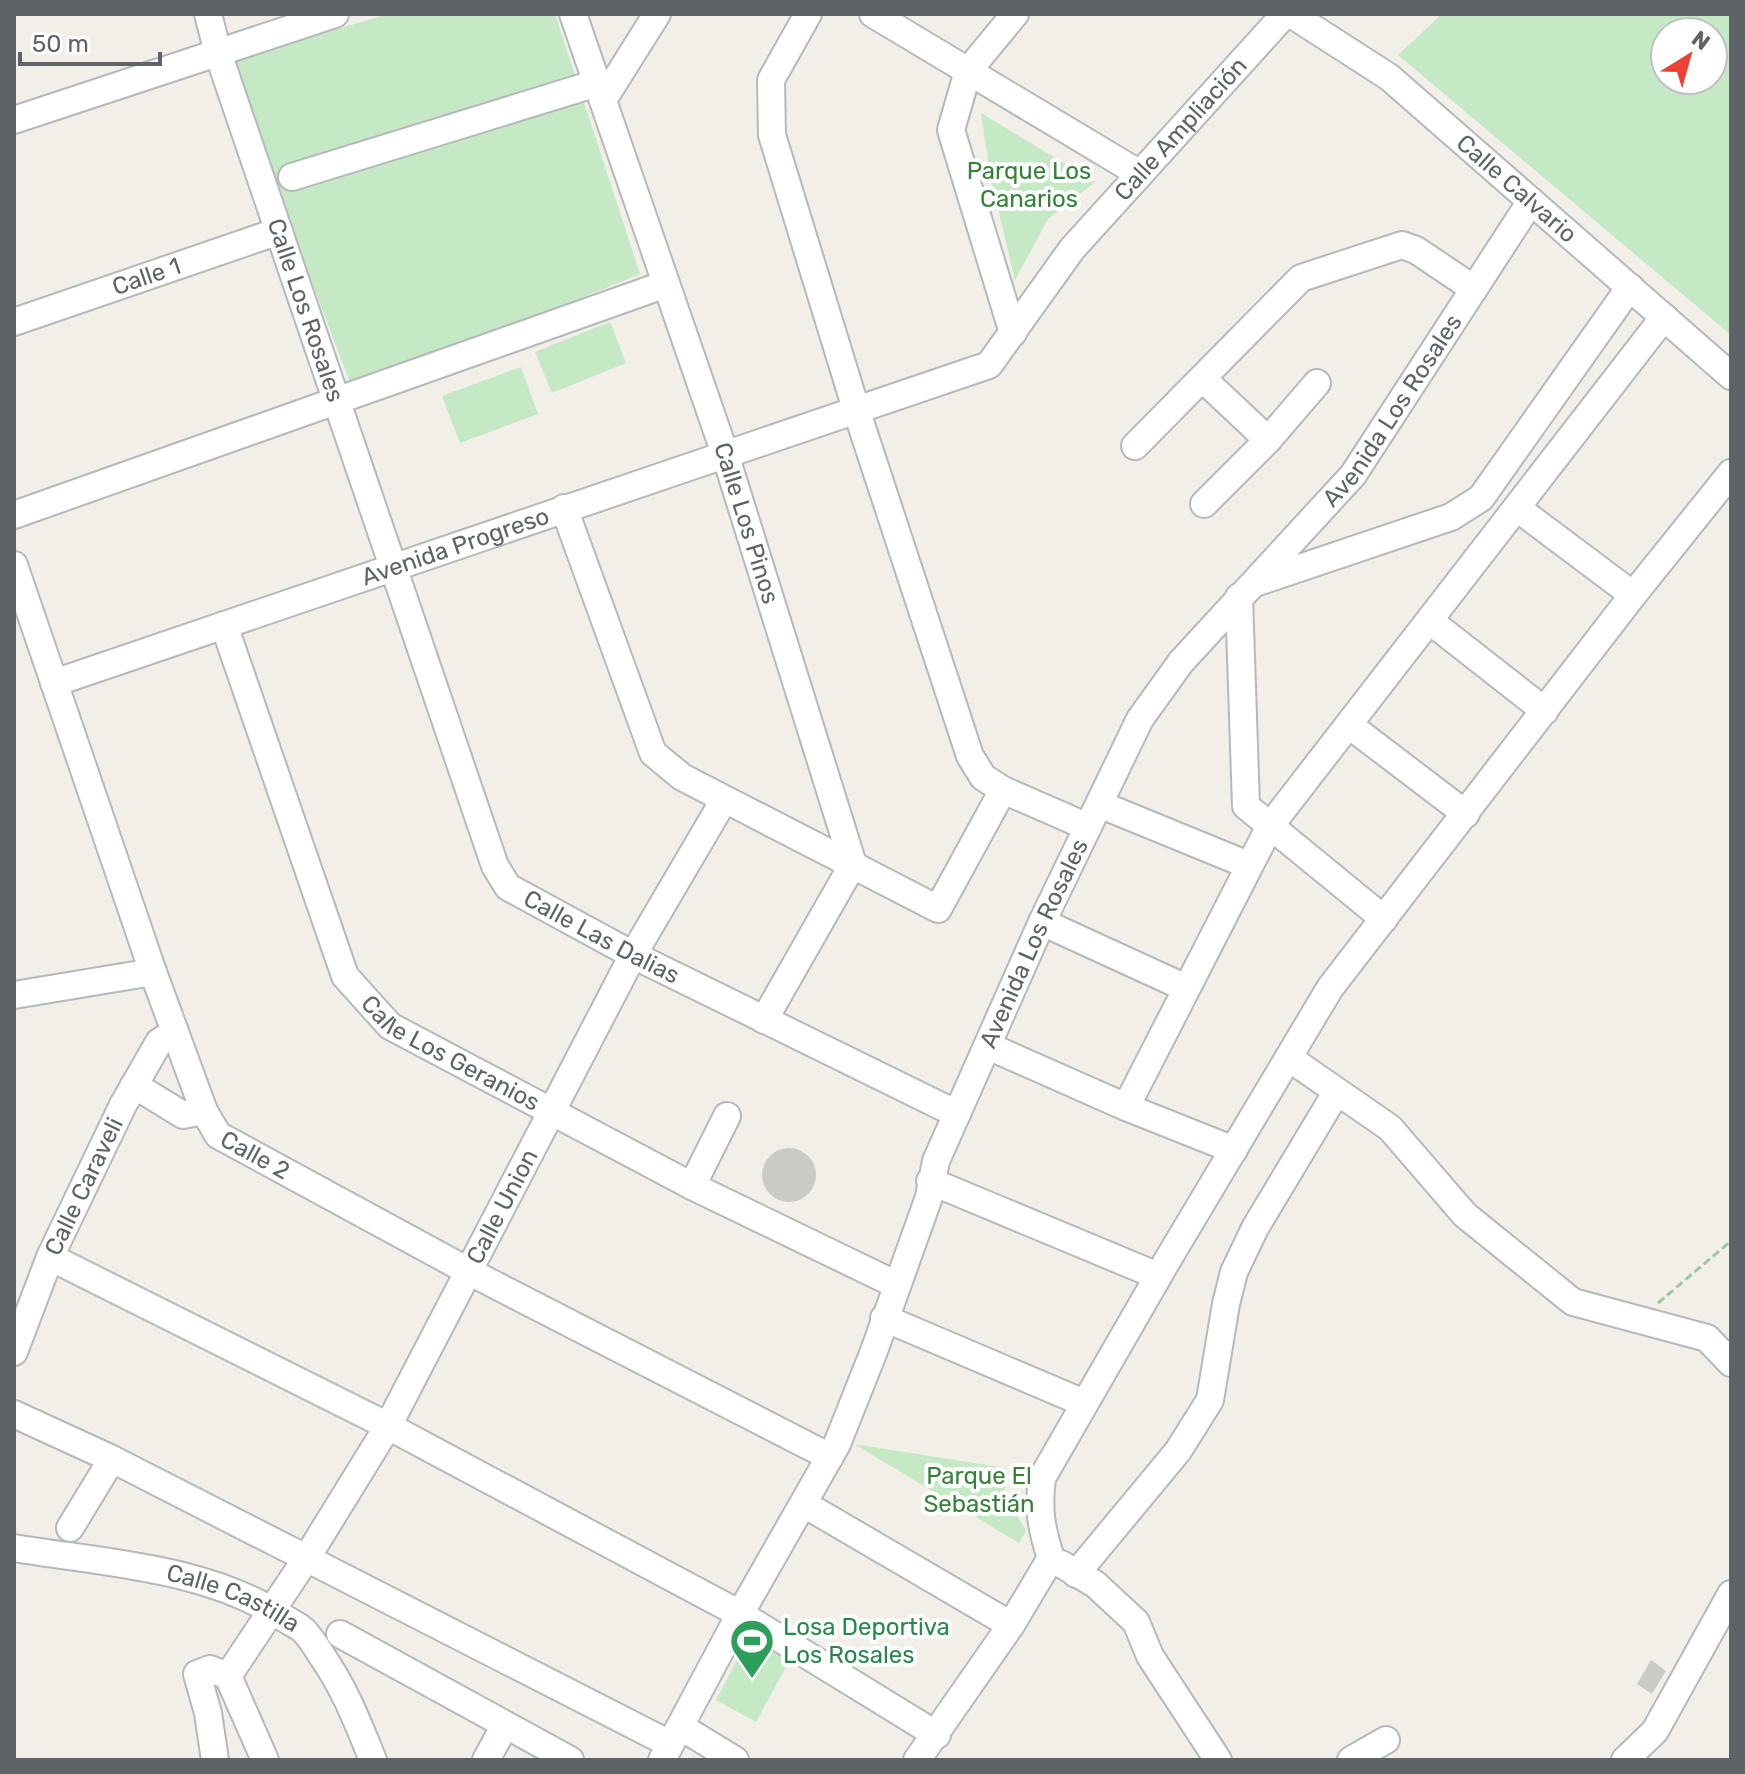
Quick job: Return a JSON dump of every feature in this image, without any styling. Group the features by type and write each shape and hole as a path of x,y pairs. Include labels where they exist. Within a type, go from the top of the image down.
{"street":[{"name":"Calle Los Rosales","path":"208,14 218,53 393,567"},
{"path":"14,120 335,14"},
{"name":"Calle Los Pinos","path":"573,14 725,454 853,864"},
{"path":"292,177 600,92 657,14"},
{"path":"808,14 771,80 772,135 856,409 970,756 983,777 1003,790 1248,865"},
{"path":"873,14 1140,174"},
{"path":"1013,333 951,130 968,71 1015,14"},
{"name":"Calle Ampliación","path":"856,409 989,365 1072,249 1288,14"},
{"name":"Calle Calvario","path":"1288,14 1389,77 1731,376"},
{"name":"Avenida Los Rosales","path":"671,1743 830,1457 861,1386 929,1197 930,1181 957,1114 1042,922 1140,719 1181,662 1353,475 1531,201"},
{"name":"Calle 1","path":"14,322 279,231"},
{"path":"1135,446 1301,278 1402,245 1416,250 1474,289"},
{"path":"14,515 666,284"},
{"path":"1384,919 1246,806 1245,591 1451,517 1481,498 1630,287"},
{"path":"1126,1107 1270,826 1664,317"},
{"path":"1203,379 1268,440"},
{"path":"1204,504 1268,440 1317,383"},
{"name":"Avenida Progreso","path":"54,683 856,409"},
{"path":"1218,1760 1150,1656 1136,1622 1095,1584 1051,1558 1039,1506 1042,1478 1330,988 1731,473"},
{"path":"564,508 653,753 682,777 938,909 1003,790"},
{"path":"1517,508 1633,595"},
{"name":"Calle 2","path":"14,565 153,972 204,1111 218,1135 468,1271 830,1457"},
{"name":"Calle Las Dalias","path":"393,567 495,866 508,887 633,955 957,1114"},
{"path":"1430,621 1545,711"},
{"name":"Calle Los Geranios","path":"224,625 345,976 390,1026 692,1186 897,1285"},
{"path":"1349,725 1466,814"},
{"name":"Calle Union","path":"228,1676 306,1559 388,1426 633,955 724,800"},
{"path":"764,1020 853,864"},
{"path":"1042,922 1186,988"},
{"path":"14,995 153,972"},
{"name":"Calle Caraveli","path":"14,1352 50,1257 134,1085 159,1042 175,1032"},
{"path":"988,1046 1126,1107 1234,1150"},
{"path":"1289,1058 1390,1128 1465,1215 1573,1302 1707,1338 1731,1363"},
{"path":"134,1085 183,1115 204,1111"},
{"path":"1076,1574 1178,1451 1210,1400 1234,1272 1255,1228 1336,1093"},
{"path":"692,1186 727,1116"},
{"path":"930,1181 1158,1276"},
{"path":"50,1257 388,1426 740,1614 937,1735"},
{"path":"884,1318 1084,1403"},
{"path":"14,1414 112,1459 671,1743 735,1760"},
{"path":"70,1528 112,1459"},
{"path":"804,1504 1011,1625"},
{"name":"Calle Castilla","path":"14,1548 180,1575 249,1596 304,1631 344,1689 373,1760"},
{"path":"917,1760 1011,1625 1051,1558"},
{"path":"1625,1760 1655,1731 1731,1594"},
{"path":"340,1634 570,1760"},
{"path":"215,1760 208,1713 197,1674 210,1669 228,1676 265,1760"},
{"path":"486,1760 505,1725"},
{"path":"1351,1760 1386,1740"}],"path":[{"path":"1637,1321 1731,1241"}],"green space":[{"path":"388,14 555,14 640,274 353,390 228,62"},
{"path":"1442,14 1731,14 1731,335 1398,55"},
{"name":"Parque Los Canarios","path":"981,113 1095,182 1048,219 1015,280 991,180"},
{"path":"610,322 626,363 552,393 535,352"},
{"path":"521,367 538,414 460,443 442,396"},
{"name":"Parque El Sebastián","path":"854,1444 1006,1468 1004,1493 1026,1531 1019,1543"},
{"name":"Losa Deportiva Los Rosales","path":"748,1639 789,1661 756,1722 716,1700"}],"building":[{"path":"789,1148 808,1156 816,1175 808,1194 789,1202 770,1194 762,1175 770,1156"},
{"path":"1651,1660 1666,1671 1652,1694 1637,1684"}],"place":[{"name":"Losa Deportiva Los Rosales","path":"752,1680"}]}
